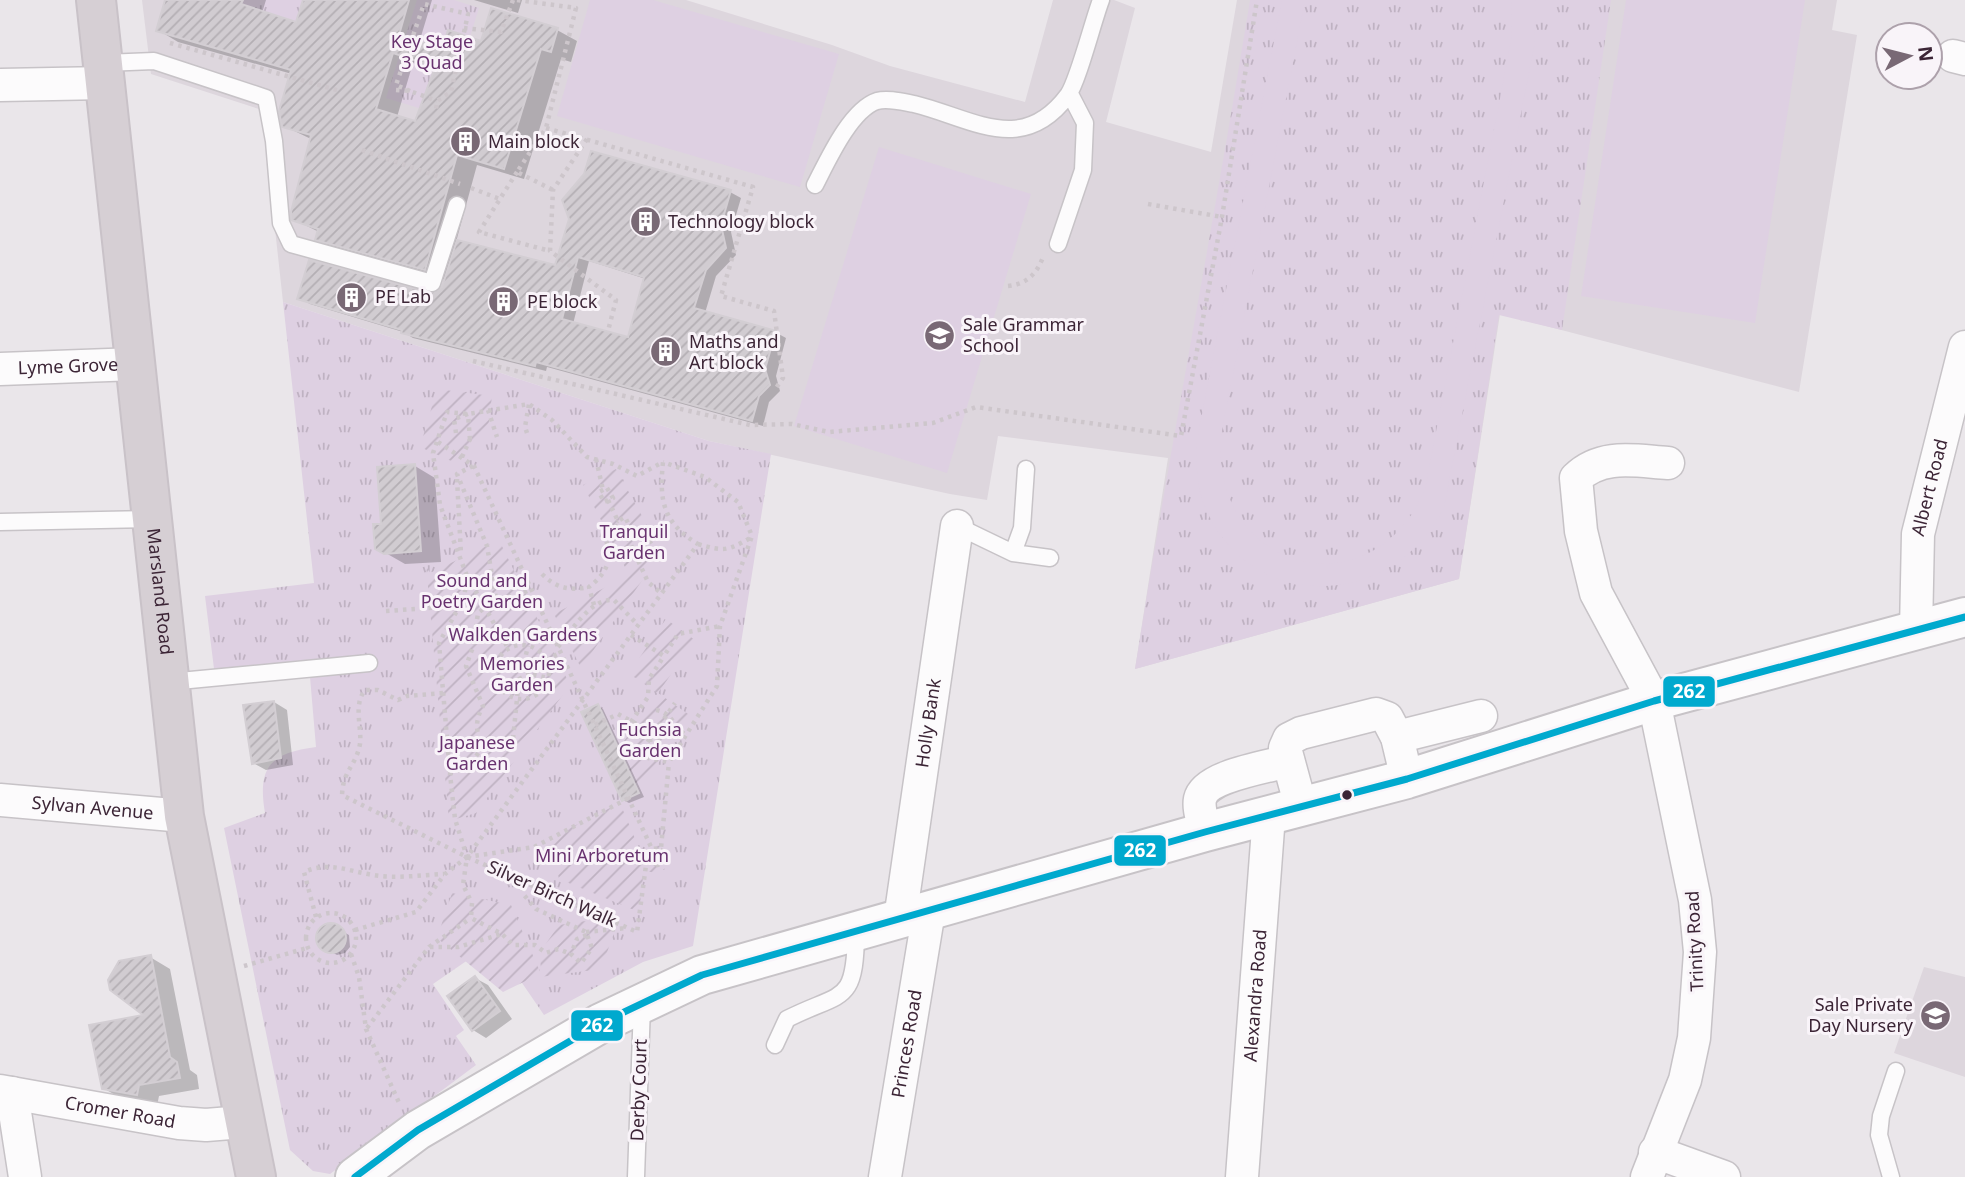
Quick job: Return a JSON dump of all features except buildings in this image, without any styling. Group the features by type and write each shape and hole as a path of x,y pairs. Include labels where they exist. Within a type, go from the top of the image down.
{"main road":[{"name":"Marsland Road","path":"96,0 184,816 249,1148"},
{"path":"249,1148 286,1177"}],"street":[{"path":"0,85 105,73"},
{"name":"Albert Road","path":"1916,631 1918,534 1965,347"},
{"name":"Lyme Grove","path":"0,369 136,364"},
{"name":"Trinity Road","path":"1651,1165 1685,1080 1692,1049 1698,1003 1700,952 1695,900 1685,839 1654,701 1596,593 1581,531 1576,478 1588,466 1608,460 1668,463"},
{"name":"Holly Bank","path":"914,915 957,526"},
{"path":"1397,737 1469,731 1654,701 1965,617"},
{"path":"1285,811 1288,761 1285,748 1289,738 1376,714 1387,718 1397,737 1407,779"},
{"path":"355,1177 413,1134 601,1023 702,975 1205,832 1407,779 1469,731"},
{"path":"1205,832 1200,796 1206,787 1219,780 1288,761"},
{"name":"Sylvan Avenue","path":"0,800 184,816"},
{"name":"Alexandra Road","path":"1241,1177 1285,811"},
{"name":"Princes Road","path":"885,1177 914,915"},
{"path":"6,1092 25,1177"},
{"name":"Cromer Road","path":"6,1092 179,1123 206,1125 249,1148"},
{"path":"1651,1165 1724,1177"}],"lane":[{"path":"815,186 847,130 859,114 877,101 899,101 999,131 1017,131 1035,124 1070,94 1101,0"},
{"path":"105,73 155,61 266,98 274,141 281,223 291,244 432,283 457,205"},
{"path":"1058,244 1083,170 1086,123 1070,94"},
{"path":"1013,553 1022,528 1026,469"},
{"path":"0,522 154,519"},
{"path":"957,526 1013,553 1050,558"},
{"path":"169,682 369,663"},
{"path":"775,1045 787,1019 843,995 850,981 855,957 856,930"},
{"name":"Derby Court","path":"636,1177 642,1002"},
{"path":"1891,1177 1879,1135 1881,1116 1896,1071"}],"path":[{"path":"464,28 501,32 515,0 576,8 546,128 479,232 550,251 616,300 608,331"},
{"path":"473,361 750,425 792,424 829,432 933,423 976,407 1181,436 1222,217 1257,0"},
{"path":"424,4 468,14 451,92 437,101 396,85 424,4"},
{"path":"167,43 180,44 340,91"},
{"path":"397,90 410,91"},
{"path":"436,110 437,101"},
{"path":"546,128 753,187 720,296 774,311 783,378 776,388"},
{"path":"550,251 552,190 587,139"},
{"path":"362,150 500,199"},
{"path":"517,173 552,190"},
{"path":"1148,204 1222,217"},
{"path":"1008,286 1021,285 1037,272 1045,253 1058,244"},
{"path":"527,433 525,427 529,404"},
{"path":"456,433 454,419 468,414 529,404 552,420 587,457 613,464 636,476 663,462 705,477 738,502 752,536 720,626 716,687 669,762 661,848 652,849"},
{"path":"488,410 497,437"},
{"path":"468,414 447,412 433,453 440,505 467,576 508,648"},
{"path":"462,457 470,440 468,414"},
{"path":"438,442 474,466 654,854 655,852 660,855 660,858 654,861 651,858 655,864 662,860 661,854 656,849 661,850 664,859 662,864 653,866 649,858 653,855 656,860 656,855"},
{"path":"596,459 603,490 599,492 604,502 608,500 618,521 625,517 630,527 624,530 648,582 661,593"},
{"path":"663,462 661,488 664,507 677,531 713,550 729,550 752,536"},
{"path":"457,474 474,466"},
{"path":"457,474 461,559"},
{"path":"457,474 486,546 496,599"},
{"path":"542,574 551,583 562,588 589,587 605,571 610,558 605,538"},
{"path":"610,558 635,551 654,539"},
{"path":"355,930 416,912 445,874 467,857 698,544"},
{"path":"467,576 459,606 439,643 454,819 467,857 463,885 472,903 471,918"},
{"path":"589,587 594,605"},
{"path":"483,746 477,735 476,718 483,706 466,666 473,647 478,613 496,599 519,595 531,589"},
{"path":"546,660 559,650 594,605 614,600 638,625"},
{"path":"386,611 459,606"},
{"path":"631,722 648,698 649,679 678,634 720,626"},
{"path":"631,635 664,656"},
{"path":"528,646 536,649 546,660 548,678 535,695 516,698 499,686 496,666 508,648 528,646"},
{"path":"524,663 528,646"},
{"path":"514,670 524,663 529,666 530,674"},
{"path":"450,775 470,765 483,746 492,743 512,749 519,679 514,670 496,666"},
{"path":"519,679 530,674 548,678"},
{"name":"Silver Birch Walk","path":"443,693 392,700 379,690 365,690 360,696 360,743 356,759 343,777 342,795 467,857 523,879 637,932 647,858 652,849"},
{"path":"649,740 658,739 657,729 675,703"},
{"path":"656,710 667,714 678,730 686,735"},
{"path":"594,725 618,714 648,730 657,729"},
{"path":"638,756 649,740 648,730"},
{"path":"628,742 638,756 669,762"},
{"path":"467,857 534,847 629,799"},
{"path":"316,917 304,872 315,867 345,866 374,876 445,874"},
{"path":"471,918 502,934 513,945 535,945 546,953 558,949 571,954 580,963 592,948 587,933 536,908 524,895 523,879"},
{"path":"331,912 339,914 355,930 356,939 351,954 344,960 327,963 312,955 307,948 306,931 316,917 331,912"},
{"path":"366,1029 429,947 471,918"},
{"path":"571,954 577,939 587,933 627,928"},
{"path":"429,947 458,947 502,934"},
{"path":"215,974 307,948"},
{"path":"351,954 359,977 366,1029 413,1134"}],"shaded area":[{"name":"Sale Grammar School","path":"142,0 686,0 832,45 890,66 1025,102 1053,0 1114,0 1135,8 1106,122 1211,152 1237,0 1837,0 1832,30 1857,35 1799,392 1500,314 1459,579 1135,669 1168,458 998,436 987,500 950,494 709,441 283,302 262,110 151,74"},
{"name":"Sale Private Day Nursery","path":"1924,967 1965,977 1965,1077 1894,1053"}],"green space":[{"path":"243,0 303,0 296,22 241,4"},
{"name":"Key Stage 3 Quad","path":"417,0 454,0 479,8 445,116 386,98"},
{"path":"590,0 653,0 839,54 800,187 557,116"},
{"path":"1250,0 1611,0 1562,330 1499,315 1459,579 1135,669 1222,168"},
{"path":"1282,0 1305,0 1221,436 1224,482 1241,519 1267,545 1299,560 1335,563 1370,553 1401,528 1425,489 1511,41 1512,0 1536,0 1534,47 1444,507 1421,541 1391,566 1357,581 1321,586 1285,581 1252,566 1224,540 1204,504 1197,473 1197,440"},
{"path":"1626,0 1805,0 1755,323 1581,296"},
{"path":"879,147 1031,194 947,473 794,426"},
{"name":"Walkden Gardens","path":"283,302 709,441 771,454 693,946 643,962 544,1015 494,942 433,984 464,1030 456,1036 476,1065 330,1174 313,1171 290,1150 224,828 265,813 263,784 266,773 278,758 316,747 310,677 216,685 205,596 314,583"},
{"path":"437,389 492,396 487,437 458,464 420,447"},
{"name":"Tranquil Garden","path":"616,469 662,552 581,668 554,614 629,575 583,485"},
{"path":"499,540 570,685 476,813 449,821 426,564 430,573"},
{"name":"Fuchsia Garden","path":"666,619 695,640 658,693 691,716 641,788 635,783 619,748 658,694 629,673"},
{"name":"Mini Arboretum","path":"620,803 641,853 649,846 655,845 665,849 668,855 667,865 660,872 644,869 639,912 559,879 550,838"},
{"path":"452,893 511,905 541,974 540,952 559,925 606,918 614,933 601,969 532,978 503,992 437,938"}],"transit line":[{"name":"262","path":"355,1177 418,1130 601,1023 702,975 1205,832 1407,779 1654,701 1965,617"}],"place":[{"name":"Main block","path":"465,142"},
{"name":"Technology block","path":"645,222"},
{"name":"PE Lab","path":"352,297"},
{"name":"PE block","path":"504,302"},
{"name":"Sale Grammar School","path":"940,335"},
{"name":"Maths and Art block","path":"666,352"},
{"name":"Sale Private Day Nursery","path":"1936,1015"}],"park label":[{"name":"Sound and Poetry Garden","path":"482,591"},
{"name":"Memories Garden","path":"522,674"},
{"name":"Japanese Garden","path":"477,753"}]}
